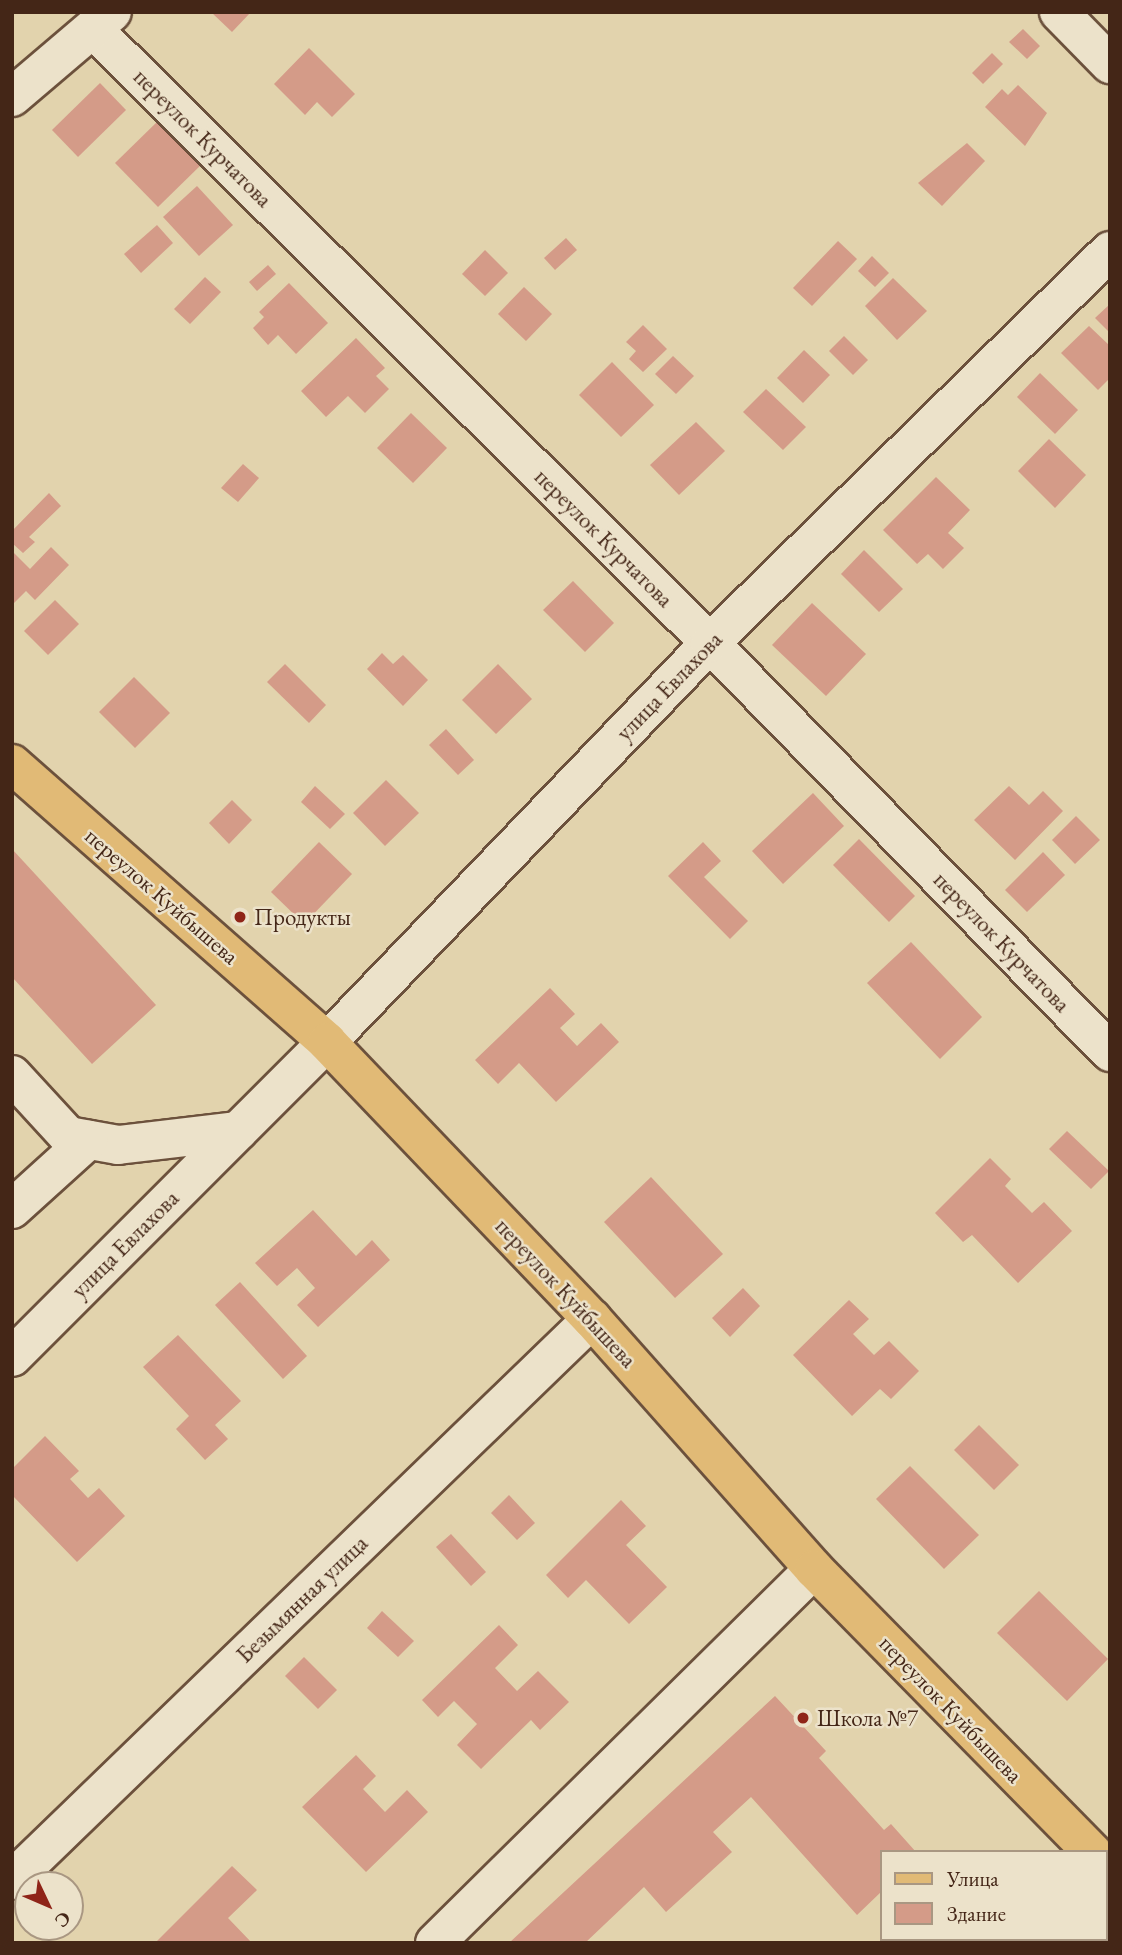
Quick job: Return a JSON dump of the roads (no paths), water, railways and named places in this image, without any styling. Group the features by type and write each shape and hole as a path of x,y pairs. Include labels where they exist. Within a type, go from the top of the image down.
{"main road":[{"name":"переулок Куйбышева","path":"12,764 327,1042 592,1319 814,1569 1090,1850"}],"street":[{"path":"1059,12 1110,64"},
{"path":"19,77 103,21"},
{"name":"переулок Курчатова","path":"103,21 1110,1052"},
{"name":"улица Евлахова","path":"12,1357 327,1042 710,643 1110,251"},
{"path":"12,1075 68,1136 118,1145 238,1131"},
{"path":"12,1209 88,1140"},
{"name":"Безымянная улица","path":"12,1880 592,1319"},
{"path":"435,1943 814,1569"}],"place":[{"name":"Продукты","path":"240,917"},
{"name":"Школа №7","path":"803,1718"}]}
